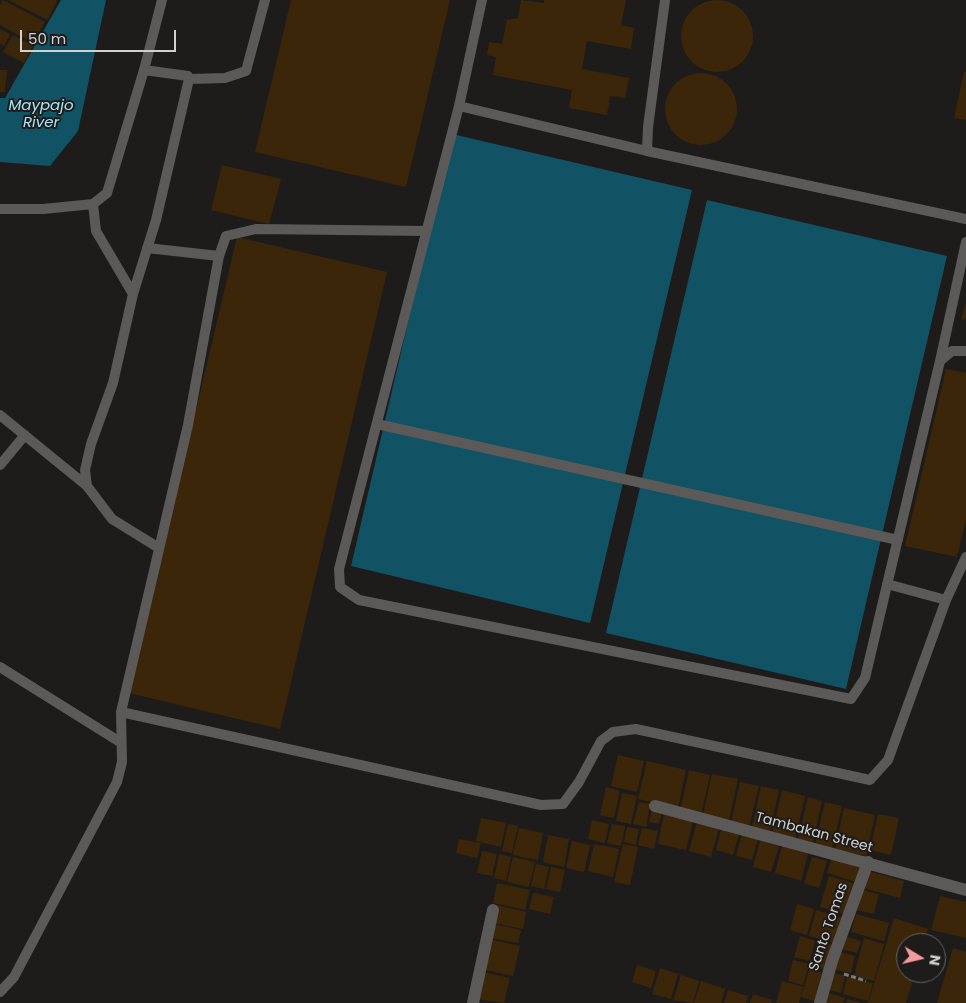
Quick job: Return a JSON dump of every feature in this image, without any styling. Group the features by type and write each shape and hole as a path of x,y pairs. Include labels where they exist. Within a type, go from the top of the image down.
{"street":[{"name":"Tambakan Street","path":"655,806 966,890"},
{"name":"Santo Tomas","path":"820,1003 835,953 868,862"},
{"path":"473,1003 493,910"}],"lane":[{"path":"0,209 43,209 93,204 107,193 144,70 162,0"},
{"path":"144,70 188,76 189,79 225,78 246,71 265,0"},
{"path":"482,0 459,106 339,569 340,587 359,600 851,699 865,678 940,361 966,242"},
{"path":"647,151 648,128 665,0"},
{"path":"87,486 86,470 91,444 113,383 133,294 147,248 189,79"},
{"path":"459,106 647,151 966,219"},
{"path":"93,204 96,231 133,294"},
{"path":"0,992 14,977 117,782 122,762 120,742 121,712 188,425 219,256 226,236 256,229 426,231"},
{"path":"147,248 219,256"},
{"path":"940,361 952,351 966,351"},
{"path":"0,415 87,486 112,519 159,548"},
{"path":"377,424 898,540"},
{"path":"0,465 25,435"},
{"path":"121,712 540,805 563,804 579,782 601,741 612,732 636,729 870,780 888,760 946,600 966,557"},
{"path":"887,584 946,600"},
{"path":"0,667 120,742"}],"water":[{"name":"Maypajo River","path":"61,0 106,0 78,131 50,166 0,162 0,98 5,98"},
{"path":"452,134 692,190 590,623 351,566"},
{"path":"707,200 947,256 846,689 606,633"}],"building":[{"path":"3,0 45,22 33,43 0,25 0,5"},
{"path":"8,0 57,0 48,20"},
{"path":"291,0 450,0 406,187 255,152"},
{"path":"521,0 544,3 544,0 626,0 621,25 634,28 631,49 587,41 582,69 629,78 625,98 610,96 607,115 569,108 572,90 493,75 496,57 487,55 489,42 502,44 507,20 518,18"},
{"path":"717,0 731,3 743,10 750,22 753,36 750,50 743,62 731,69 717,72 703,69 691,62 684,50 681,36 684,22 691,10 703,3"},
{"path":"0,29 10,34 4,46 0,43"},
{"path":"13,35 33,46 24,63 3,52"},
{"path":"0,70 7,70 5,92 0,92"},
{"path":"964,72 966,72 966,120 954,118"},
{"path":"701,73 715,76 727,83 734,95 737,109 734,123 727,135 715,142 701,145 687,142 675,135 668,123 665,109 668,95 675,83 687,76"},
{"path":"222,165 281,179 269,224 211,210"},
{"path":"237,237 387,272 280,729 129,693"},
{"path":"966,302 966,320 961,319"},
{"path":"946,369 966,373 966,519 957,557 905,546"},
{"path":"618,755 644,761 637,792 611,786"},
{"path":"647,761 686,770 678,808 638,799"},
{"path":"689,770 710,775 701,815 680,811"},
{"path":"712,774 738,779 729,821 703,815"},
{"path":"740,782 759,786 749,827 731,823"},
{"path":"761,786 779,790 770,832 752,828"},
{"path":"606,787 620,791 614,818 600,815"},
{"path":"782,790 805,796 795,839 772,834"},
{"path":"622,793 637,796 631,824 616,821"},
{"path":"808,797 822,801 813,842 798,839"},
{"path":"639,802 650,804 646,827 633,824"},
{"path":"825,802 842,806 832,849 815,845"},
{"path":"844,808 875,815 866,856 835,849"},
{"path":"652,809 662,811 659,824 649,822"},
{"path":"664,814 693,821 686,850 658,844"},
{"path":"878,814 899,818 891,855 870,850"},
{"path":"481,818 506,823 501,847 476,841"},
{"path":"592,820 609,824 605,843 588,839"},
{"path":"697,822 719,828 711,857 689,851"},
{"path":"508,824 518,826 512,853 502,851"},
{"path":"612,824 625,826 621,846 607,843"},
{"path":"627,827 639,829 636,845 624,842"},
{"path":"519,828 543,833 538,860 513,855"},
{"path":"642,828 658,831 654,849 638,845"},
{"path":"721,830 739,835 733,855 716,850"},
{"path":"742,834 758,839 752,860 736,856"},
{"path":"548,835 569,839 564,867 543,862"},
{"path":"459,839 481,843 477,858 456,853"},
{"path":"760,840 779,846 771,872 753,867"},
{"path":"572,841 590,845 584,872 566,868"},
{"path":"594,844 619,849 613,877 588,871"},
{"path":"623,844 638,847 630,885 614,882"},
{"path":"782,846 808,854 801,881 775,873"},
{"path":"482,851 497,854 492,876 477,873"},
{"path":"499,854 511,857 506,881 494,878"},
{"path":"513,857 535,862 529,887 507,882"},
{"path":"812,857 827,861 819,888 804,883"},
{"path":"832,857 861,866 856,882 827,873"},
{"path":"536,864 549,867 544,889 531,886"},
{"path":"551,867 565,870 560,892 546,889"},
{"path":"868,871 904,881 900,898 863,888"},
{"path":"829,876 856,884 847,915 820,907"},
{"path":"497,883 530,890 525,910 493,903"},
{"path":"862,890 879,894 874,914 857,910"},
{"path":"533,893 554,897 550,914 529,909"},
{"path":"940,896 966,902 966,938 931,930"},
{"path":"797,904 814,909 807,935 790,930"},
{"path":"497,905 526,912 523,929 493,923"},
{"path":"816,910 843,918 836,943 809,936"},
{"path":"856,914 889,923 884,941 851,932"},
{"path":"894,918 928,929 927,933 896,933 896,983 912,983 906,1003 868,1003"},
{"path":"494,924 521,930 518,943 491,938"},
{"path":"800,936 815,941 810,961 794,957"},
{"path":"844,936 861,941 857,953 841,949"},
{"path":"864,938 884,944 874,981 854,976"},
{"path":"489,939 520,946 513,976 482,969"},
{"path":"818,941 833,945 826,970 811,966"},
{"path":"953,948 966,952 966,1003 937,1003 943,983 946,983 946,972"},
{"path":"837,951 855,956 851,973 832,969"},
{"path":"793,960 809,964 803,985 788,981"},
{"path":"637,965 656,971 651,988 632,982"},
{"path":"660,968 678,974 671,999 652,994"},
{"path":"809,970 822,973 815,1001 801,997"},
{"path":"483,972 510,978 504,1003 477,999"},
{"path":"830,972 845,976 841,993 826,989"},
{"path":"681,975 699,981 693,1003 673,1000"},
{"path":"847,977 873,983 868,1001 843,994"},
{"path":"701,981 725,989 721,1003 694,1003"},
{"path":"782,981 803,987 799,1003 776,1003"},
{"path":"728,990 748,996 746,1003 724,1003"},
{"path":"824,992 845,998 843,1003 821,1003"},
{"path":"753,994 772,1000 771,1003 750,1003"},
{"path":"847,999 859,1002 859,1003 846,1003"}]}
